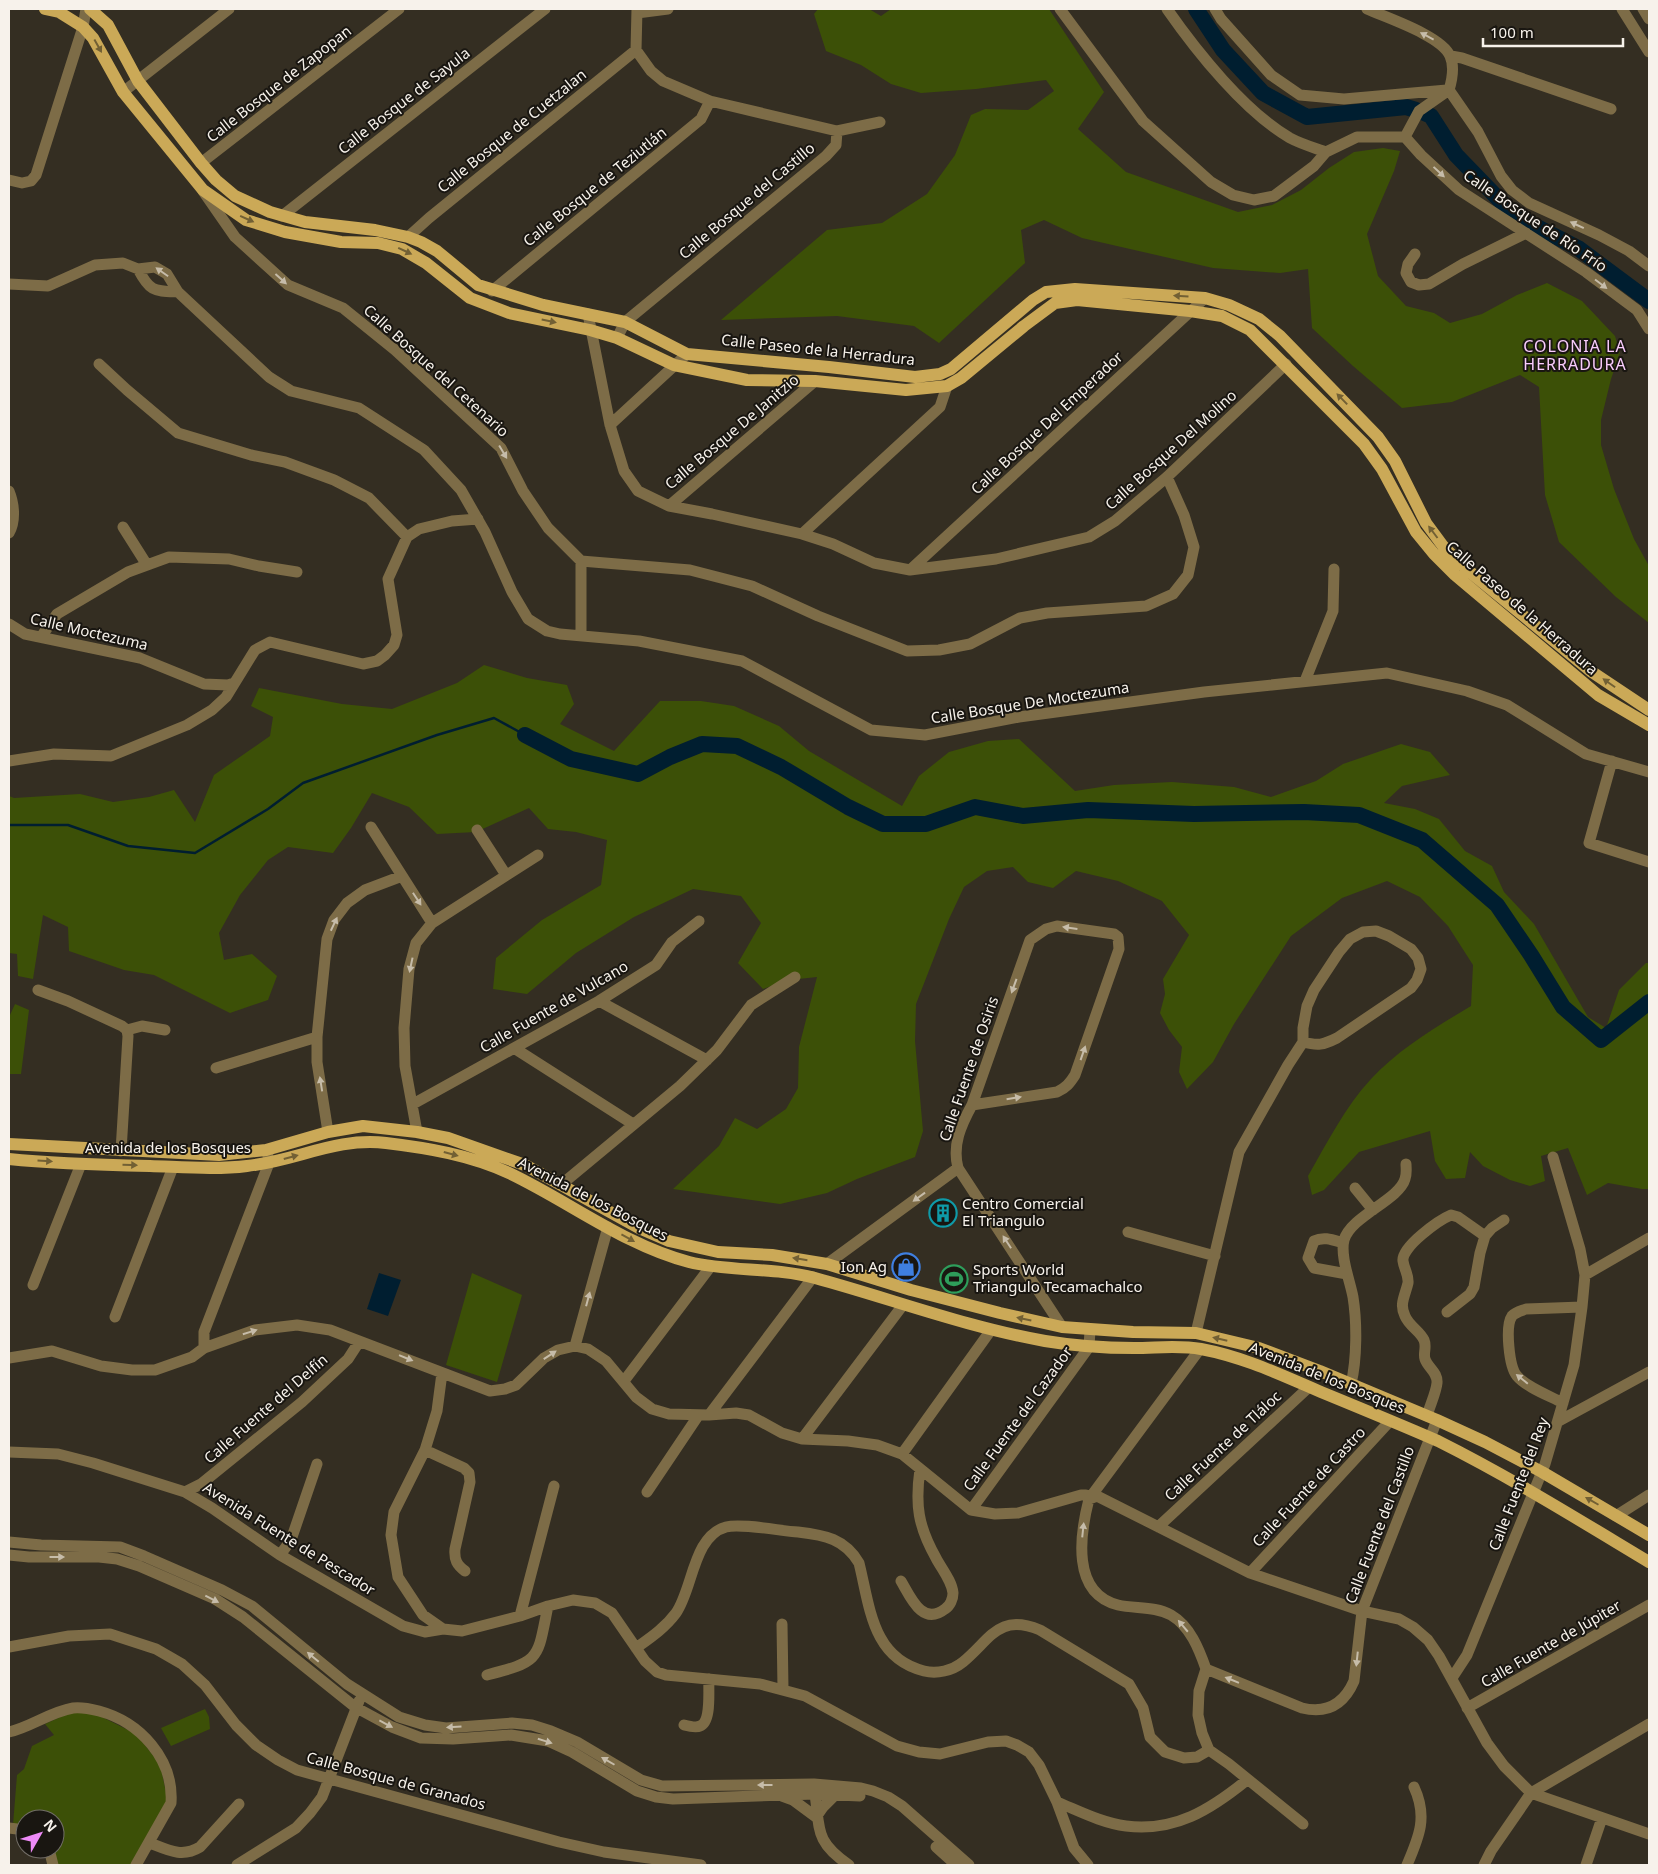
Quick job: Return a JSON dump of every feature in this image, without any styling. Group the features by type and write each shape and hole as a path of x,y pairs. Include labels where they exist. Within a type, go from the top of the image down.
{"main road":[{"name":"Calle Paseo de la Herradura","path":"45,9 59,12 83,27 93,38 123,92 203,190 246,220 286,232 332,240 378,243 402,249 426,263 470,298 509,313 590,330 617,338 674,365 746,380 815,382 906,390 947,386 961,378 1042,312 1055,304 1077,300 1222,316 1250,330 1364,444 1382,469 1416,532 1455,575 1598,695 1649,725"},
{"name":"Calle Paseo de la Herradura","path":"90,9 108,25 138,81 201,163 216,180 235,196 264,210 305,222 375,230 408,237 437,251 478,285 492,291 543,305 624,322 687,354 829,366 915,377 940,374 951,369 1027,304 1046,292 1075,289 1205,298 1229,305 1259,319 1280,336 1378,437 1395,460 1426,523 1443,546 1464,567 1592,672 1649,710"},
{"name":"Avenida de los Bosques","path":"9,1144 219,1155 245,1154 266,1150 328,1132 363,1126 417,1132 448,1138 526,1165 639,1228 669,1241 718,1252 772,1255 827,1264 920,1293 1062,1327 1090,1330 1196,1333 1259,1348 1351,1384 1486,1442 1542,1472 1649,1535"},
{"name":"Avenida de los Bosques","path":"12,1161 173,1167 244,1167 269,1163 348,1142 383,1143 440,1151 483,1162 507,1172 647,1248 681,1259 711,1266 770,1270 813,1277 992,1330 1045,1340 1089,1347 1137,1348 1175,1346 1200,1349 1254,1363 1431,1438 1500,1473 1649,1562"}],"street":[{"path":"9,180 22,183 31,181 36,175 83,27 86,9"},
{"path":"123,92 229,9"},
{"name":"Calle Bosque de Zapopan","path":"201,163 399,9"},
{"name":"Calle Bosque de Sayula","path":"282,216 545,9"},
{"path":"636,50 637,11 668,9"},
{"path":"1060,9 1142,121 1211,182 1233,195 1254,200 1274,196 1314,166 1326,152 1357,137 1405,137 1419,111 1449,90 1453,76"},
{"path":"1167,9 1210,66 1264,120 1292,139 1326,152"},
{"path":"1215,9 1271,75 1300,95 1344,99 1449,90"},
{"path":"1367,9 1429,37 1443,46 1450,56 1453,76 1470,113"},
{"path":"1622,9 1649,52"},
{"path":"1643,9 1649,19"},
{"name":"Calle Bosque del Castillo","path":"624,322 826,156 836,144 837,131 710,102 664,81 651,71 636,50"},
{"name":"Calle Bosque de Cuetzalan","path":"408,237 636,50"},
{"path":"1450,56 1462,58 1611,109"},
{"name":"Calle Bosque de Río Frío","path":"1449,90 1478,132 1501,176 1512,190 1529,203 1629,251 1649,266"},
{"name":"Calle Bosque de Teziutlán","path":"492,291 702,118 710,102"},
{"path":"837,131 880,122"},
{"name":"Calle Bosque de Río Frío","path":"1405,137 1421,155 1459,190 1586,272 1637,310 1649,329"},
{"name":"Calle Bosque del Cetenario","path":"203,190 235,237 288,285 343,308 395,350 501,448 523,491 548,528 581,561"},
{"path":"1415,254 1408,264 1406,273 1410,282 1420,286 1429,284 1526,233"},
{"name":"Calle Bosque De Moctezuma","path":"9,284 48,286 95,265 123,263 138,269 155,267 167,274 178,292 269,377 291,391 359,408 424,450 461,490 478,519 512,592 528,619 547,631 560,634 640,640 742,661 871,730 925,735 1019,717 1204,692 1387,673 1467,691 1506,704 1586,754 1649,772"},
{"path":"138,269 146,284 157,291 178,292"},
{"name":"Calle Bosque Del Emperador","path":"910,570 1205,298"},
{"name":"Calle Bosque Del Molino","path":"588,314 610,425 624,471 638,491 669,506 802,534 833,544 874,563 910,570 996,559 1089,537 1115,521 1167,477 1286,364"},
{"path":"617,338 624,322"},
{"path":"610,425 687,354"},
{"path":"99,364 126,390 178,433 251,455 285,462 334,480 369,498 407,537"},
{"name":"Calle Bosque De Janitzio","path":"669,506 815,382"},
{"path":"802,534 940,407 947,386"},
{"path":"581,635 581,561 690,570 743,583 907,651 940,650 970,644 1020,618 1047,613 1146,606 1173,594 1188,575 1194,547 1184,515 1167,477"},
{"path":"9,491 14,509 9,533"},
{"path":"452,521 467,501"},
{"path":"9,761 54,754 111,756 187,725 212,710 226,697 255,650 270,642 363,664 377,661 394,645 397,635 388,579 407,537 419,529 452,521 478,519"},
{"path":"123,527 147,565"},
{"path":"41,637 57,614 120,577 169,556 229,559 297,572"},
{"path":"1304,681 1333,612 1334,569"},
{"name":"Calle Moctezuma","path":"9,624 25,634 140,658 204,684 228,685 234,683"},
{"path":"1612,761 1589,843 1649,862"},
{"path":"371,827 432,922"},
{"path":"476,830 506,875"},
{"path":"417,1132 405,1066 404,1028 409,969 416,943 432,922 538,855"},
{"path":"328,1132 317,1062 317,1037 328,939 334,920 347,903 365,890 402,876"},
{"name":"Calle Fuente de Vulcano","path":"412,1104 599,1001 656,965 672,942 699,921"},
{"name":"Calle Fuente de Osiris","path":"972,1105 1057,1092 1071,1082 1119,949 1118,938 1114,934 1057,926 1046,929 1030,940 972,1105 957,1138 955,1156 958,1168 1062,1327"},
{"path":"1196,1333 1239,1152 1303,1042 1303,1028 1307,1006 1314,990 1339,952 1350,939 1363,932 1376,931 1411,949 1418,958 1421,969 1417,980 1411,988 1337,1038 1316,1045 1303,1042"},
{"path":"562,1184 680,1086 717,1050 751,1005 796,977"},
{"path":"38,990 68,1001 127,1030 120,1151"},
{"path":"599,1001 707,1060"},
{"path":"127,1030 142,1026 165,1030"},
{"path":"216,1068 317,1037"},
{"path":"514,1048 633,1124"},
{"path":"204,1348 204,1332 269,1163 266,1150"},
{"name":"Calle Fuente del Rey","path":"1452,1678 1468,1655 1534,1494 1559,1421 1574,1366 1585,1275 1580,1249 1553,1157"},
{"path":"32,1285 81,1164"},
{"path":"1351,1384 1355,1364 1354,1309 1343,1243 1353,1226 1401,1188 1405,1179 1406,1164"},
{"path":"115,1316 173,1167"},
{"path":"827,1264 958,1168"},
{"path":"1355,1188 1373,1210"},
{"name":"Calle Fuente del Castillo","path":"1206,1669 1302,1708 1314,1711 1328,1708 1340,1702 1351,1689 1354,1681 1362,1611 1431,1438 1437,1383 1436,1376 1426,1360 1424,1340 1404,1316 1402,1305 1408,1282 1408,1273 1403,1261 1404,1253 1434,1224 1451,1215 1458,1217 1485,1236"},
{"path":"1447,1312 1470,1294 1474,1287 1485,1236 1492,1228 1504,1220"},
{"path":"575,1346 608,1227"},
{"path":"1128,1232 1215,1256"},
{"path":"1343,1243 1323,1238 1318,1239 1314,1241 1308,1258 1314,1268 1347,1274"},
{"path":"1585,1275 1649,1238"},
{"path":"624,1381 711,1266"},
{"path":"648,1492 703,1415 813,1277"},
{"path":"802,1439 903,1305"},
{"path":"1563,1403 1517,1376 1512,1369 1509,1324 1512,1317 1518,1311 1582,1307"},
{"path":"9,1358 52,1351 101,1366 132,1370 155,1370 192,1357 204,1348 255,1330 298,1325 330,1330 490,1391 516,1385 544,1358 558,1350 575,1346 588,1349 606,1360 636,1397 652,1408 669,1414 703,1415 736,1413 749,1415 782,1434 802,1439 848,1441 877,1446 902,1454 971,1510 1007,1514 1028,1511 1081,1495 1086,1495 1089,1499"},
{"path":"902,1454 992,1330"},
{"path":"1089,1347 1090,1330"},
{"name":"Calle Fuente del Delfín","path":"185,1492 202,1484 302,1402 348,1358 360,1342"},
{"name":"Calle Fuente del Cazador","path":"971,1510 1089,1347"},
{"path":"1200,1349 1089,1499 1084,1521 1083,1567 1092,1587 1102,1597 1115,1604 1159,1610 1172,1616 1181,1624 1193,1639 1206,1669 1199,1691 1198,1709 1202,1733 1209,1750 1303,1824"},
{"path":"1559,1421 1649,1372"},
{"path":"442,1373 437,1412 425,1450 394,1512 391,1535 398,1577 423,1615 443,1629"},
{"name":"Calle Fuente de Tláloc","path":"1158,1528 1309,1387"},
{"name":"Calle Fuente de Castro","path":"1250,1573 1390,1421"},
{"path":"425,1450 456,1463 469,1473 470,1482 454,1558 465,1572"},
{"name":"Avenida Fuente de Pescador","path":"9,1452 58,1454 185,1492 212,1508 280,1555 403,1626 425,1632 443,1629 462,1631 574,1600 595,1603 612,1613 645,1661 661,1674 760,1684 783,1689 805,1696 897,1746 919,1752 940,1754 988,1742 1006,1741 1018,1745 1029,1752 1038,1765 1057,1802 1074,1848 1088,1865"},
{"path":"280,1555 291,1540 317,1464"},
{"path":"901,1581 916,1607 924,1613 939,1613 951,1602 952,1586 924,1534 918,1513 917,1493 920,1469"},
{"path":"520,1616 554,1486"},
{"path":"1616,1516 1649,1495"},
{"path":"1089,1499 1097,1496 1102,1498 1250,1573 1362,1611 1399,1620 1414,1627 1428,1640 1452,1678 1487,1743 1504,1766 1532,1793 1649,1834"},
{"path":"636,1648 668,1623 677,1611 704,1545 714,1533 734,1526 825,1536 843,1544 855,1556 859,1564 874,1625 883,1644 894,1657 912,1668 930,1672 948,1671 962,1663 994,1633 1009,1625 1025,1624 1040,1630 1129,1684 1143,1708 1150,1738 1165,1752 1177,1757 1190,1758 1209,1750"},
{"path":"9,1542 42,1545 120,1547 188,1574 252,1606 361,1694 399,1717 425,1725 446,1728 512,1723 532,1725 577,1742 641,1780 662,1786 861,1788 888,1797 902,1806 969,1865"},
{"path":"9,1555 117,1559 140,1566 179,1583 214,1599 243,1617 356,1707 392,1727 421,1738 453,1740 511,1735 548,1741 572,1752 637,1790 656,1797 683,1799 781,1795 814,1789 836,1794 874,1798 887,1804 900,1814 956,1865"},
{"name":"Calle Fuente de Júpiter","path":"1468,1708 1649,1605"},
{"path":"487,1675 518,1667 528,1662 536,1654 548,1606"},
{"path":"782,1624 783,1689"},
{"name":"Calle Bosque de Granados","path":"9,1647 68,1636 110,1634 156,1649 182,1664 205,1685 236,1725 256,1745 278,1760 298,1770 559,1842 604,1852 701,1865"},
{"path":"684,1725 699,1727 705,1722 708,1716 709,1678"},
{"path":"237,1865 296,1828 310,1814 322,1797 361,1694"},
{"path":"9,1732 50,1715 74,1708 86,1708 108,1713 138,1731 152,1746 163,1763 172,1792 168,1811 136,1865"},
{"path":"1484,1865 1504,1831 1532,1793 1649,1724"},
{"path":"1057,1802 1124,1826 1148,1827 1180,1822 1203,1812 1247,1780"},
{"path":"1407,1865 1420,1830 1422,1817 1421,1806 1414,1787"},
{"path":"814,1789 816,1817 820,1834 828,1848 849,1865"},
{"path":"816,1817 822,1807 836,1794"},
{"path":"781,1795 794,1800 816,1817"},
{"path":"150,1843 174,1852 195,1851 200,1848 239,1804"},
{"path":"1586,1865 1602,1818"}],"green space":[{"path":"818,9 869,9 881,16 891,9 1049,9 1104,92 1078,129 1126,172 1238,212 1272,205 1301,190 1329,168 1354,152 1383,148 1400,151 1394,171 1367,234 1378,276 1406,306 1434,313 1450,323 1482,314 1517,295 1547,283 1582,301 1615,336 1620,353 1611,379 1601,420 1601,445 1614,489 1634,539 1649,566 1649,623 1616,597 1559,542 1545,495 1539,387 1520,375 1452,402 1402,408 1312,328 1308,269 1280,273 1213,268 1082,238 1044,220 1021,230 1025,263 939,343 914,326 837,316 721,320 827,230 882,223 927,194 955,155 971,115 985,109 1028,110 1054,91 1046,80 976,89 921,93 891,84 861,65 826,51 814,14"},
{"path":"484,665 527,678 567,685 574,704 560,724 614,751 660,701 701,701 734,706 779,726 809,751 902,806 919,776 949,752 988,741 1019,739 1075,791 1114,785 1172,782 1234,787 1271,797 1316,781 1343,764 1401,744 1430,752 1450,775 1402,786 1384,803 1415,809 1439,819 1465,851 1492,866 1504,892 1534,924 1588,1017 1606,1028 1619,990 1646,963 1649,963 1649,1189 1608,1183 1587,1195 1568,1148 1541,1156 1545,1181 1530,1186 1510,1180 1483,1166 1470,1152 1465,1178 1446,1179 1435,1161 1430,1131 1359,1152 1324,1190 1312,1195 1308,1176 1353,1101 1371,1079 1406,1048 1471,1006 1473,965 1448,926 1420,897 1387,881 1342,898 1291,936 1234,1024 1213,1062 1187,1089 1179,1072 1182,1047 1169,1030 1160,1013 1165,994 1163,979 1189,935 1162,901 1118,881 1076,871 1053,888 1028,882 1013,867 987,871 964,887 949,919 916,1004 915,1041 923,1131 915,1157 857,1179 827,1193 780,1204 673,1189 719,1146 735,1118 757,1129 786,1109 798,1088 799,1047 817,977 789,980 763,989 738,963 761,923 741,896 693,889 634,917 576,953 527,994 493,989 496,958 542,920 601,885 607,840 576,832 548,829 529,808 476,832 437,834 409,807 372,793 333,853 288,847 268,860 240,895 219,933 224,960 252,954 277,976 268,1000 230,1013 154,975 124,970 69,951 68,927 43,915 33,979 18,976 17,954 9,953 9,796 14,798 80,794 113,802 149,797 174,790 195,822 214,775 270,736 273,717 251,706 259,688 342,704 392,709 457,683"},
{"path":"15,1004 29,1010 21,1074 9,1074 9,1014"},
{"path":"472,1273 522,1295 497,1382 446,1365"},
{"path":"205,1709 209,1717 210,1729 171,1746 161,1728"},
{"path":"74,1711 96,1714 136,1734 160,1764 168,1802 132,1865 56,1865 54,1859 65,1859 65,1809 15,1809 15,1825 13,1825 17,1775 24,1769 32,1746 54,1735 45,1724"}],"water":[{"path":"379,1273 401,1280 388,1316 367,1309"}],"waterway":[{"path":"1196,9 1223,50 1263,93 1307,117 1406,107 1416,110"},
{"path":"1422,112 1431,116 1456,155 1514,215 1578,248 1649,301"},
{"path":"9,825 68,825 128,846 195,853 268,809 303,783 437,735 494,718 525,735"},
{"path":"525,735 571,759 638,774 670,757 702,744 737,746 781,767 848,807 883,824 926,824 975,807 1023,816 1088,810 1194,814 1304,812 1359,815 1422,840 1497,905 1563,1007 1601,1040 1649,1002"}],"place":[{"name":"Centro Comercial El Triangulo","path":"943,1213"},
{"name":"Ion Ag","path":"906,1267"},
{"name":"Sports World Triangulo Tecamachalco","path":"954,1279"}],"district":[{"name":"COLONIA LA HERRADURA","path":"1575,355"}]}
